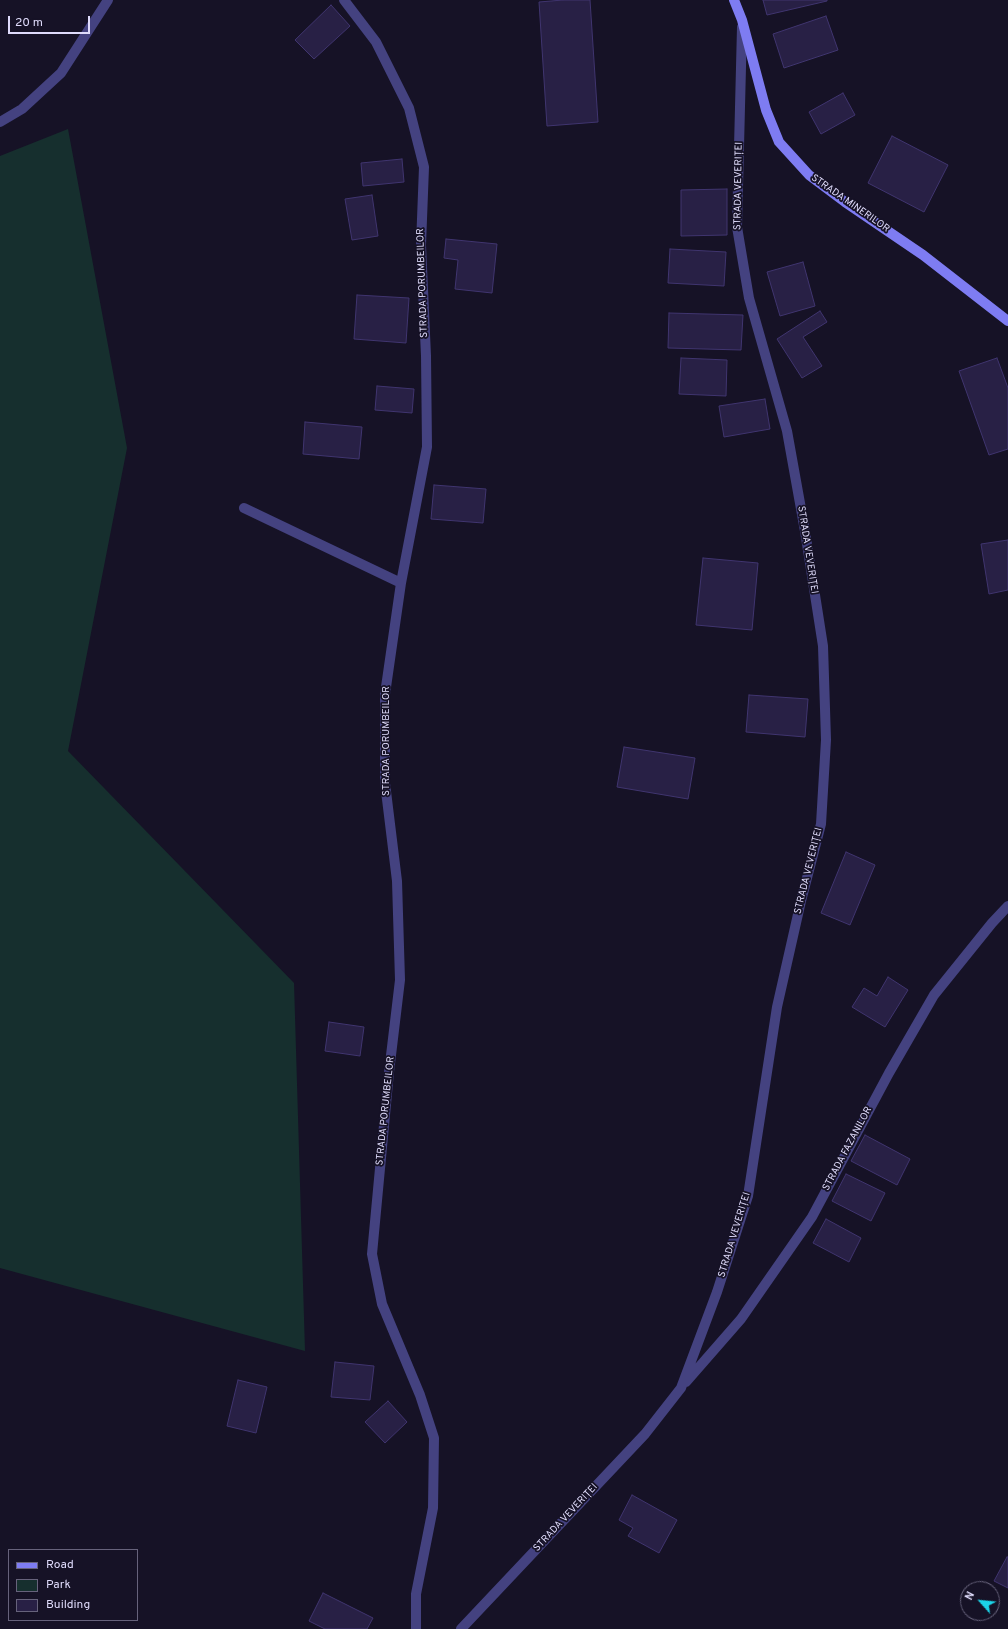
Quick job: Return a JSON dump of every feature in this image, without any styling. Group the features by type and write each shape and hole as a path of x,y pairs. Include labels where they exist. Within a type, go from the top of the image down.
{"main road":[{"name":"STRADA MINERILOR","path":"734,0 742,20 766,110 779,142 809,175 845,202 924,255 1008,321"}],"street":[{"path":"0,122 22,109 61,73 108,0"},
{"name":"STRADA PORUMBEILOR","path":"344,0 376,42 409,108 424,167 421,245 426,356 427,447 401,584 385,694 385,783 396,881 400,980 389,1072 372,1254 382,1304 420,1395 434,1438 433,1508 416,1594 416,1629"},
{"name":"STRADA VEVERIȚEI","path":"461,1629 645,1434 681,1388 718,1292 748,1196 777,1007 801,901 821,824 826,740 823,646 805,531 787,431 749,298 737,227 742,20"},
{"path":"244,508 401,584"},
{"name":"STRADA FAZANILOR","path":"681,1388 741,1319 812,1216 889,1073 934,995 992,923 1008,906"}],"green space":[{"path":"68,129 127,448 68,751 294,983 305,1351 0,1268 0,156"}],"building":[{"path":"590,0 598,122 547,126 539,2"},
{"path":"763,0 827,0 827,1 767,15"},
{"path":"331,5 350,26 314,59 295,40"},
{"path":"826,16 838,50 784,68 773,34"},
{"path":"843,93 855,115 821,134 809,112"},
{"path":"892,136 948,165 924,212 868,183"},
{"path":"402,159 404,182 363,186 361,163"},
{"path":"727,189 727,235 681,236 681,190"},
{"path":"372,195 378,236 352,240 345,199"},
{"path":"446,239 497,244 492,293 455,289 458,260 444,258"},
{"path":"670,249 726,252 724,286 668,283"},
{"path":"803,262 815,306 780,316 767,272"},
{"path":"357,295 409,298 406,343 354,339"},
{"path":"820,311 827,322 803,337 822,366 802,378 777,339"},
{"path":"669,313 743,315 741,350 668,348"},
{"path":"681,358 727,360 726,396 679,394"},
{"path":"997,358 1008,388 1008,449 989,455 959,371"},
{"path":"377,386 414,389 412,413 375,410"},
{"path":"765,399 770,429 724,437 719,406"},
{"path":"305,422 362,427 359,459 303,454"},
{"path":"434,485 486,489 483,523 431,519"},
{"path":"1008,540 1008,590 989,594 981,544"},
{"path":"703,558 758,563 752,630 696,625"},
{"path":"749,695 808,699 805,737 746,732"},
{"path":"624,747 695,758 688,799 617,787"},
{"path":"846,852 875,865 850,925 821,913"},
{"path":"888,977 908,990 885,1027 852,1007 864,988 877,996"},
{"path":"329,1022 364,1027 360,1056 325,1051"},
{"path":"865,1135 910,1159 897,1185 851,1161"},
{"path":"846,1174 885,1193 871,1221 832,1201"},
{"path":"826,1219 861,1238 849,1262 813,1243"},
{"path":"335,1362 374,1366 370,1400 331,1397"},
{"path":"238,1380 267,1387 256,1433 227,1426"},
{"path":"388,1401 407,1422 385,1443 365,1422"},
{"path":"632,1495 677,1520 659,1553 628,1536 633,1528 619,1520"},
{"path":"1008,1557 1008,1588 1000,1584 1000,1581 994,1581"},
{"path":"323,1593 373,1618 367,1629 325,1629 309,1621"}]}
